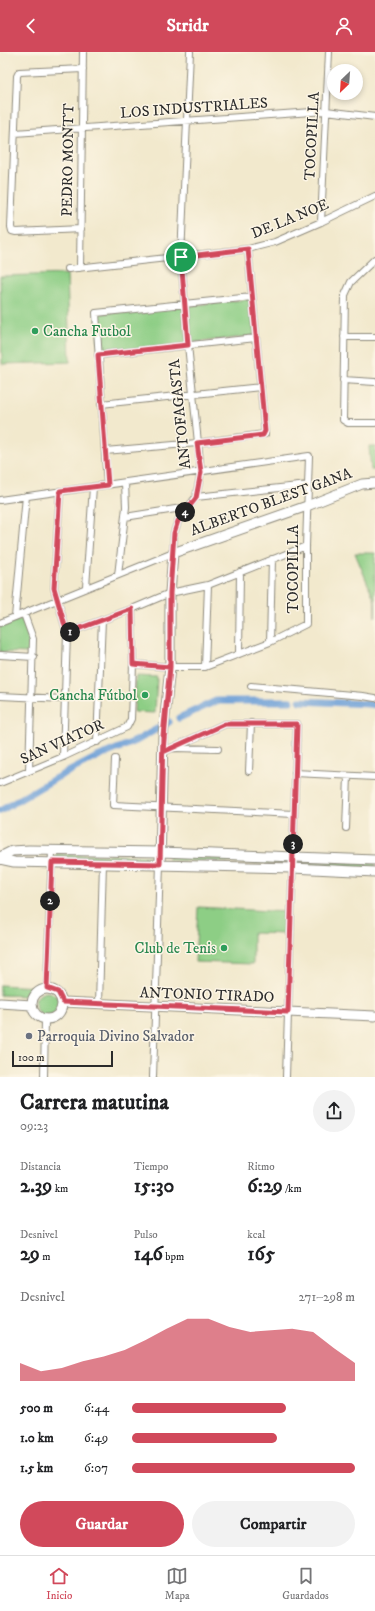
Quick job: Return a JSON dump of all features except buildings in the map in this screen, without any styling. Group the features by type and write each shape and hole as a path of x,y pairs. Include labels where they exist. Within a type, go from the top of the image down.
{"main road":[{"name":"ALBERTO BLEST GANA","path":"173,553 307,506 362,484 375,483"},
{"name":"ANTOFAGASTA","path":"160,864 163,736 170,667 170,593 173,553"},
{"path":"0,858 12,851 52,850 161,852 375,860"},
{"path":"0,858 14,862 160,864 375,872"},
{"path":"47,988 58,992 63,1002 58,1015 54,1018 45,1019 36,1014 32,1005 34,995 47,988"},
{"name":"ANTONIO TIRADO","path":"63,1002 375,1016"},
{"path":"0,1004 32,1005"}],"street":[{"name":"PEDRO MONTT","path":"80,268 83,52"},
{"name":"ANTOFAGASTA","path":"173,553 174,533 178,521 196,498 201,472 192,395 181,257 190,52"},
{"name":"TOCOPILLA","path":"321,222 329,52"},
{"path":"81,230 16,232 12,231 11,226 17,76 19,72 83,69"},
{"name":"LOS INDUSTRIALES","path":"15,133 188,122 326,110 375,117"},
{"name":"DE LA NOE","path":"68,269 248,249 275,242 375,196"},
{"path":"105,451 197,443 265,434 248,249"},
{"path":"375,259 351,282 345,295 343,380 343,420 348,423 375,423"},
{"path":"108,485 101,404 96,313 252,297"},
{"path":"344,337 375,337"},
{"path":"98,355 256,338"},
{"path":"343,380 375,382"},
{"path":"101,404 261,387"},
{"name":"TOCOPILLA","path":"201,472 309,456 306,546 306,624 270,642"},
{"path":"0,500 201,472"},
{"path":"118,575 126,507 124,482"},
{"path":"196,498 308,486"},
{"path":"86,587 93,487"},
{"path":"60,491 54,588 67,633 63,757"},
{"path":"15,617 26,496"},
{"path":"125,517 188,508"},
{"path":"67,633 170,593 208,585 306,546"},
{"name":"ALBERTO BLEST GANA","path":"0,623 173,553"},
{"path":"132,609 133,664 170,667 205,667 270,642 272,560"},
{"path":"239,654 240,572"},
{"path":"205,667 208,585"},
{"path":"24,614 33,639 34,657 31,698 29,771"},
{"path":"97,742 102,620"},
{"path":"0,656 34,657"},
{"name":"SAN VIATOR","path":"0,783 63,757 127,727 131,719 133,664"},
{"path":"251,686 375,698"},
{"path":"0,696 64,699"},
{"path":"249,772 251,723"},
{"path":"163,752 225,724 297,724 286,1077"},
{"path":"172,748 218,749"},
{"path":"115,759 114,805 294,814"},
{"path":"295,774 375,777"},
{"path":"346,828 348,776"},
{"path":"47,988 52,850"},
{"path":"99,1004 102,863"},
{"name":"ANTOFAGASTA","path":"153,1077 160,864"},
{"path":"44,1077 45,1019"}],"green space":[{"name":"Cancha Futbol","path":"67,274 70,362 2,364 0,276"},
{"path":"250,299 254,336 189,343 186,306"},
{"path":"183,306 186,344 99,354 96,314"},
{"path":"369,446 375,446 375,470 371,470"},
{"path":"355,553 375,553 375,601"},
{"path":"22,619 30,639 30,653 0,652 0,626"},
{"name":"Cancha Fútbol","path":"136,676 157,677 155,713 134,712"},
{"path":"55,854 150,856 150,860 58,859"},
{"path":"168,856 283,860 285,864 168,860"},
{"path":"299,861 375,863 375,869 299,865"},
{"name":"Club de Tenis","path":"198,907 287,912 286,934 253,933 253,964 195,962"},
{"path":"0,985 38,987 27,996 0,995"},
{"path":"47,992 55,996 59,1004 55,1012 47,1016 39,1012 35,1004 39,996"}],"waterway":[{"path":"179,718 216,701 290,701"},
{"path":"300,701 375,705"},
{"path":"0,811 56,778 95,758 136,741 169,722"}],"place":[{"name":"Cancha Futbol","path":"35,331"},
{"name":"Cancha Fútbol","path":"145,695"},
{"name":"Club de Tenis","path":"224,948"},
{"name":"Parroquia Divino Salvador","path":"29,1036"}],"route":[{"path":"181,257 188,345 98,355 108,485 60,491 54,588 67,633 132,609 133,664 170,667 163,736 160,864 52,862 47,988 58,992 63,1002 288,1012 297,724 225,724 163,752 163,736 166,711 170,667 170,593 174,533 178,521 196,498 201,472 197,443 265,434 248,249 181,257"}]}
